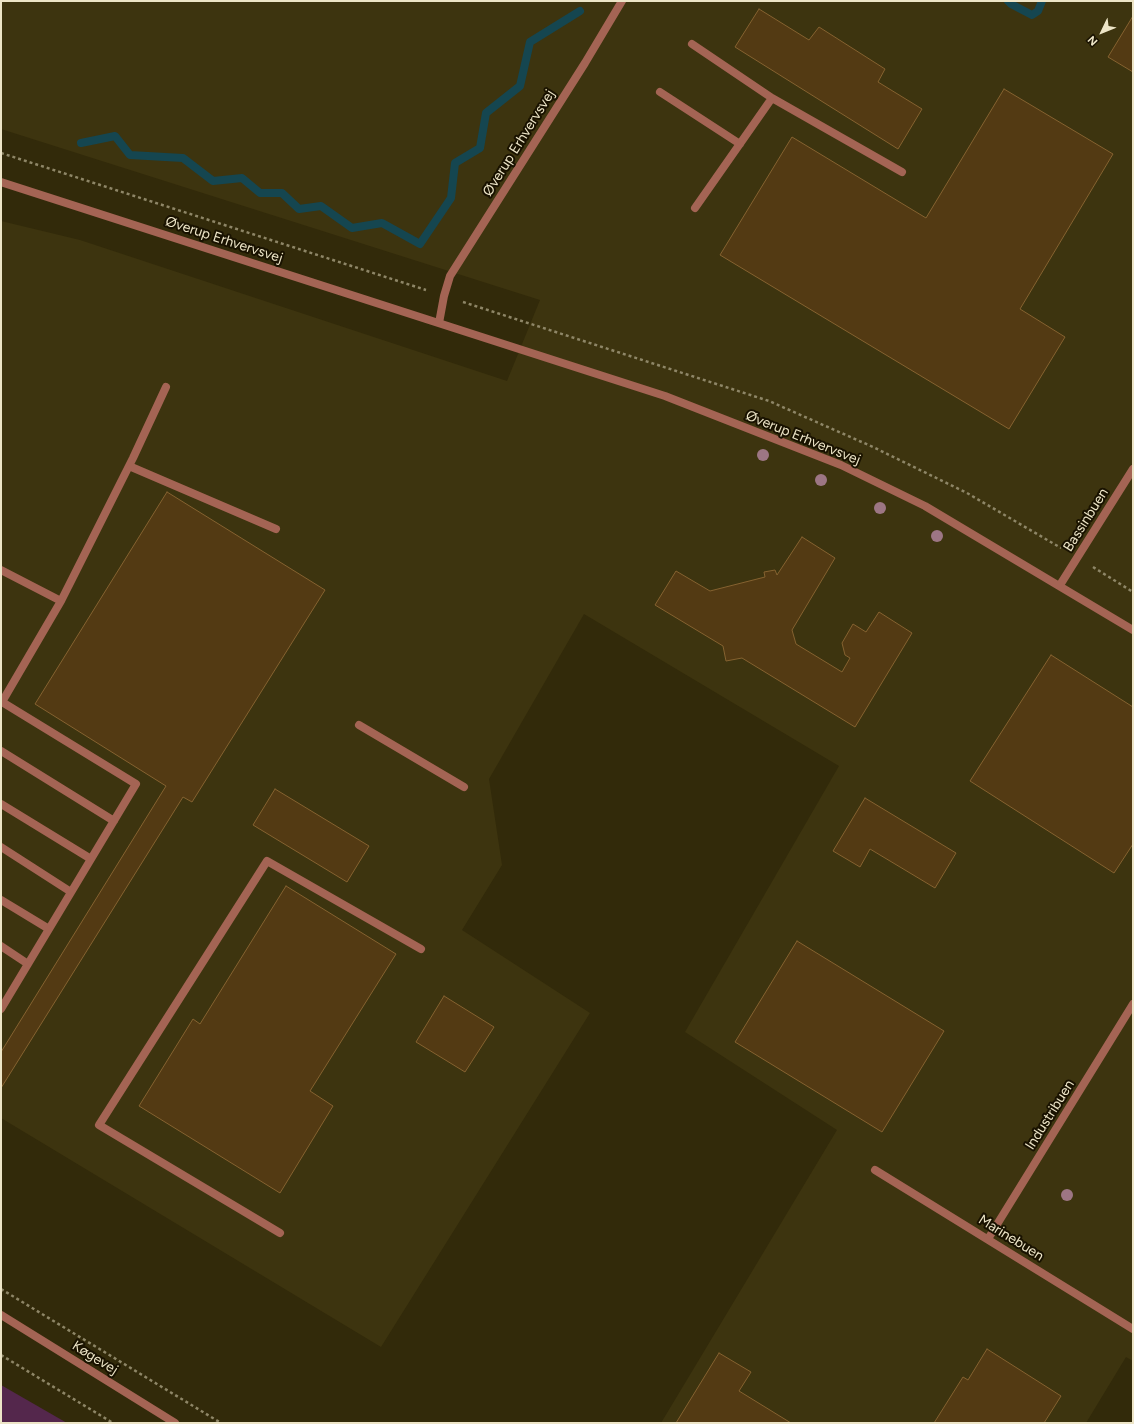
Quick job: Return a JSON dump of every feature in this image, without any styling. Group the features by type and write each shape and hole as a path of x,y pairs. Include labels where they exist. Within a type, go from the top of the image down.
{"street":[{"name":"Øverup Erhvervsvej","path":"439,324 444,296 450,276 585,63 622,1"},
{"path":"692,44 772,98 902,172"},
{"path":"660,92 740,144"},
{"path":"695,208 772,98"},
{"name":"Øverup Erhvervsvej","path":"1,182 665,396 841,465 925,506 1060,585 1133,630"},
{"path":"2,1004 28,964 136,784 1,702 61,601 129,466 166,387"},
{"path":"129,466 276,529"},
{"name":"Bassinbuen","path":"1060,585 1133,469"},
{"path":"2,571 61,601"},
{"path":"359,725 464,787"},
{"path":"1,751 114,820"},
{"path":"1,804 91,859"},
{"path":"1,847 71,892"},
{"path":"280,1233 99,1125 267,861 421,949"},
{"path":"1,900 49,929"},
{"path":"1,946 28,964"},
{"name":"Industribuen","path":"988,1239 1133,1004"},
{"name":"Marinebuen","path":"875,1170 1133,1329"},
{"name":"Køgevej","path":"1,1315 175,1423"}],"path":[{"path":"1,1289 221,1423"},
{"path":"1,1355 113,1423"}],"shaded area":[{"path":"1,1 1133,1 1133,1361 1126,1357 1086,1423 661,1423 837,1130 685,1032 839,766 584,614 489,779 502,865 462,930 590,1013 381,1347 1,1118 1,221 80,240 507,381 540,300 1,129"},
{"path":"1,1385 67,1423 1,1423"}],"building":[{"path":"759,9 809,40 819,27 885,69 878,82 922,109 898,149 735,47"},
{"path":"1133,16 1133,72 1108,57"},
{"path":"1004,89 1113,154 1020,309 1065,337 1009,429 720,255 792,137 926,218"},
{"path":"167,492 325,590 192,802 183,797 1,1088 1,1052 166,786 35,704"},
{"path":"802,537 835,558 792,630 796,644 842,672 850,658 845,655 842,643 853,624 866,632 879,612 912,633 855,727 742,658 726,661 723,646 655,605 676,571 710,591 765,577 764,572 775,570 777,575"},
{"path":"1051,655 1133,707 1133,844 1114,873 970,781"},
{"path":"275,789 369,846 347,882 253,825"},
{"path":"865,798 956,853 935,888 870,849 860,867 833,851"},
{"path":"286,886 396,954 310,1091 333,1106 280,1193 139,1106 193,1019 200,1024"},
{"path":"797,941 944,1031 882,1132 735,1042"},
{"path":"444,996 494,1027 465,1072 416,1042"},
{"path":"987,1349 1061,1396 1044,1423 934,1423 963,1377 968,1380"},
{"path":"719,1353 751,1372 739,1391 791,1423 676,1423"}],"waterway":[{"path":"1008,1 1032,15 1038,11 1042,1"},
{"path":"81,143 115,136 130,155 183,158 213,181 242,178 260,193 282,193 299,209 321,206 352,228 382,223 420,244 451,198 455,163 480,148 486,113 520,86 530,42 580,11"}]}
